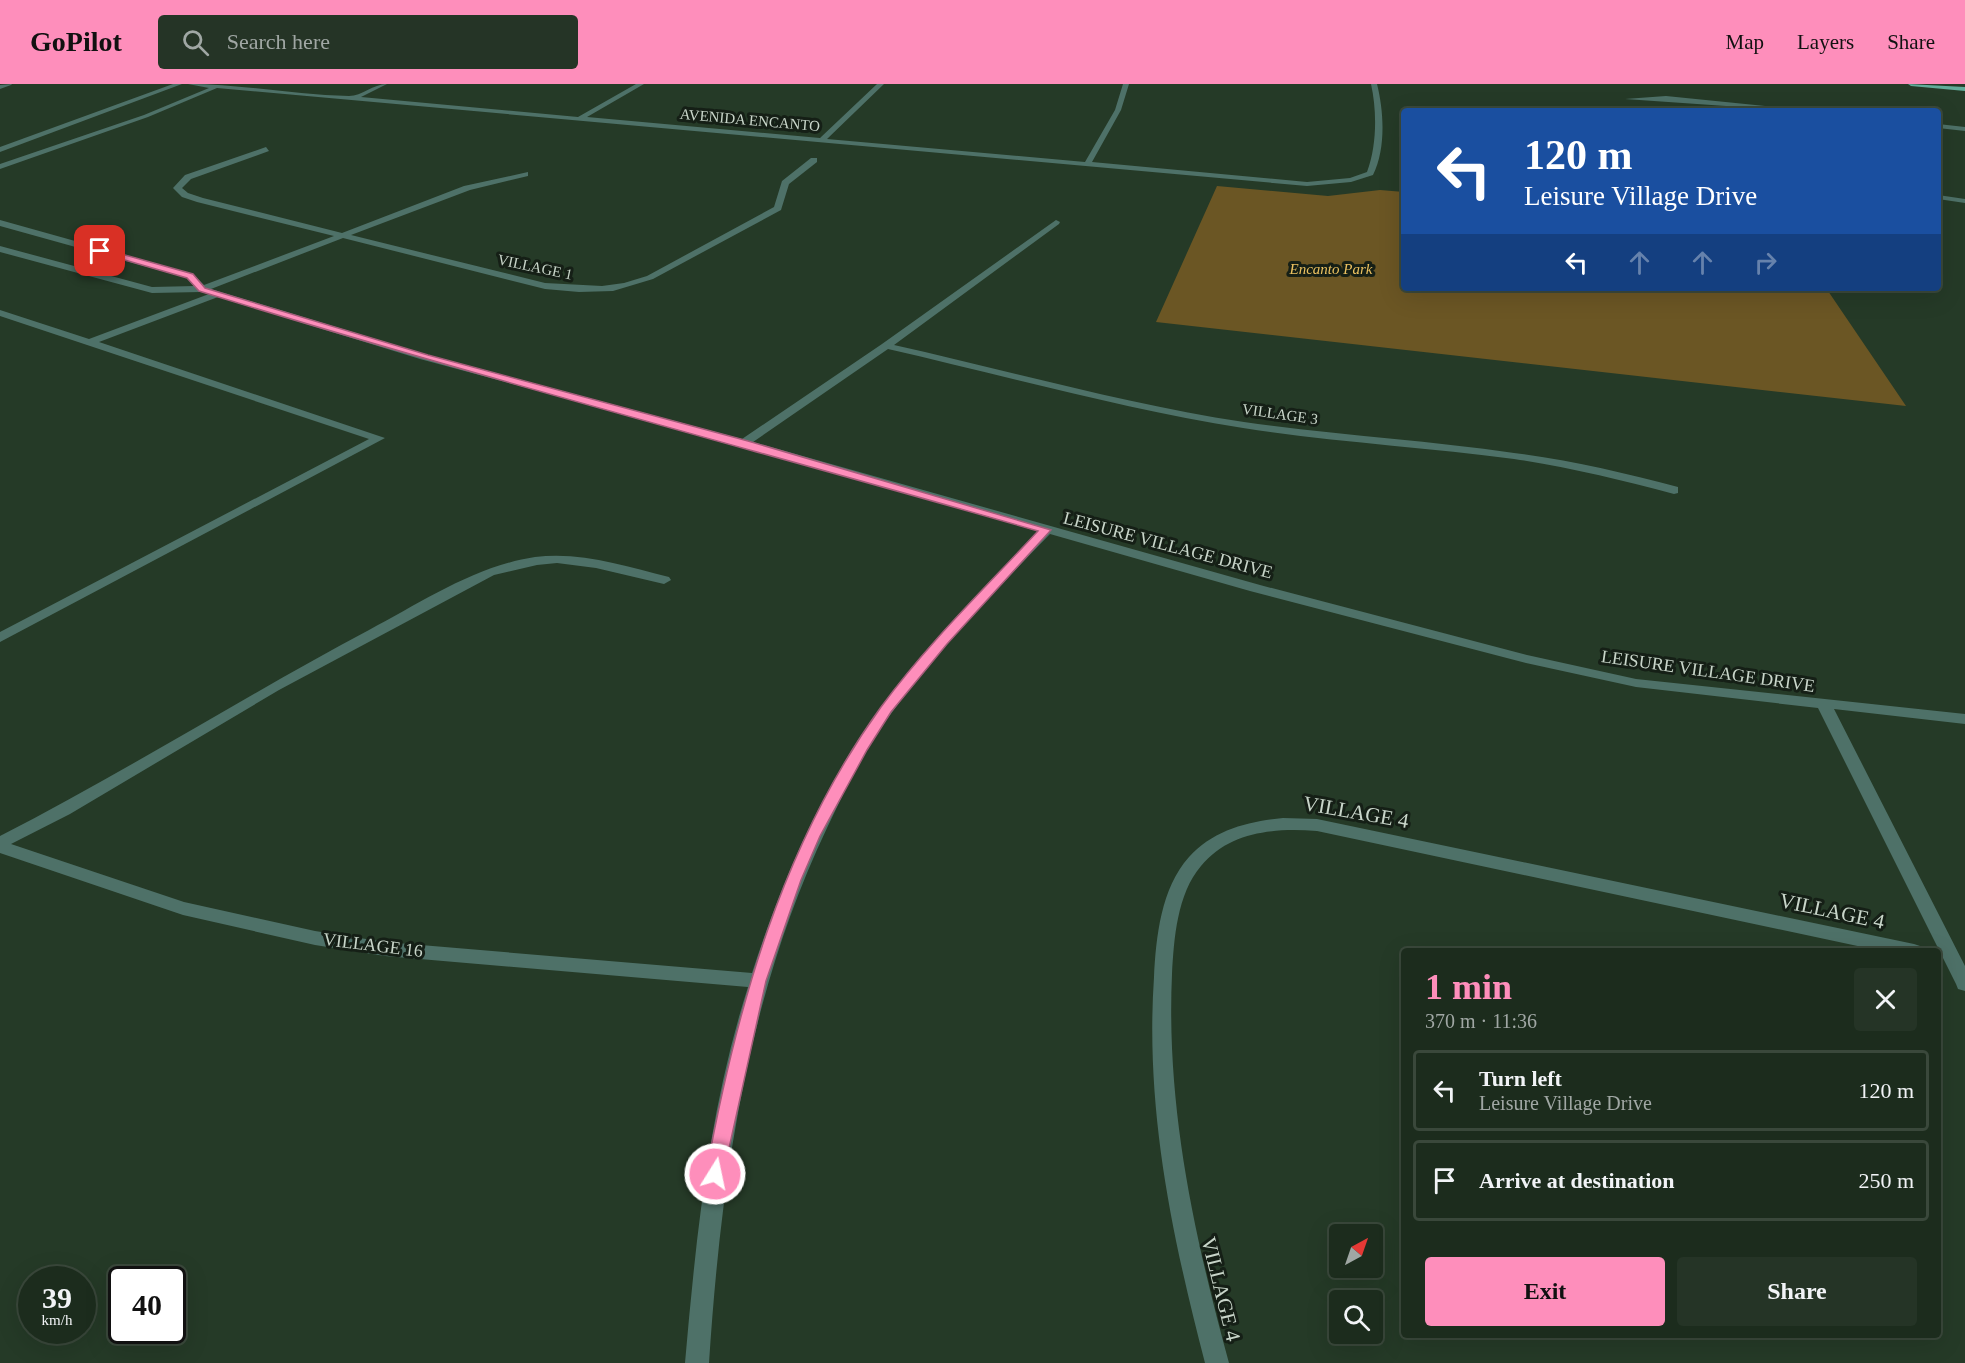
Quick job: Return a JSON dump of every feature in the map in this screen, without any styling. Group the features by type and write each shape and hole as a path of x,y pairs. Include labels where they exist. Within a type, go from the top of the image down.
{"main road":[{"path":"1911,84 1965,89"}],"street":[{"path":"0,87 9,84"},
{"path":"0,150 179,84"},
{"name":"AVENIDA ENCANTO","path":"191,84 1307,184 1351,180 1370,173 1379,114 1379,99 1374,84"},
{"path":"354,98 384,84"},
{"path":"579,119 641,84"},
{"path":"822,140 881,84"},
{"path":"1087,164 1118,110 1126,84"},
{"path":"0,167 136,120 220,85"},
{"path":"1628,99 1666,98 1766,108"},
{"path":"1941,126 1965,129"},
{"name":"VILLAGE 1","path":"266,149 188,177 177,188 185,195 200,200 545,286 595,290 638,282 660,273 724,235 778,207 785,183 814,160"},
{"path":"202,290 342,234 467,188 525,174"},
{"path":"1941,197 1965,201"},
{"path":"744,443 886,346 1056,222"},
{"name":"LEISURE VILLAGE DRIVE","path":"0,223 190,276 202,290"},
{"path":"0,256 55,238"},
{"name":"LEISURE VILLAGE DRIVE","path":"0,249 152,290 202,290 218,294 424,357 744,443 1309,603 1537,661 1636,683 1965,720"},
{"path":"90,342 218,294"},
{"path":"0,313 379,438 0,638"},
{"name":"VILLAGE 3","path":"886,346 1114,399 1233,423 1572,465 1633,477 1674,490"},
{"path":"698,1363 705,1250 727,1105 757,981 793,880 813,836 860,750 886,709 935,649 1046,530"},
{"name":"VILLAGE 16","path":"0,845 274,687 489,572 519,562 572,558 663,580"},
{"path":"1824,705 1940,948"},
{"name":"VILLAGE 4","path":"1217,1363 1187,1250 1174,1178 1165,1102 1162,1032 1163,973 1170,917 1179,889 1194,862 1218,840 1249,827 1284,822 1317,825 1900,948"},
{"name":"VILLAGE 16","path":"0,845 183,908 315,938 386,949 757,981"},
{"path":"1945,958 1965,984"}],"green space":[{"name":"Encanto Park","path":"1217,186 1328,196 1380,190 1401,192 1401,291 1828,291 1906,406 1156,322"}],"route":[{"path":"100,251 190,276 202,290 424,357 744,443 1046,530 942,641 886,709 860,750 813,836 793,880 757,981 727,1105 715,1174"}]}
